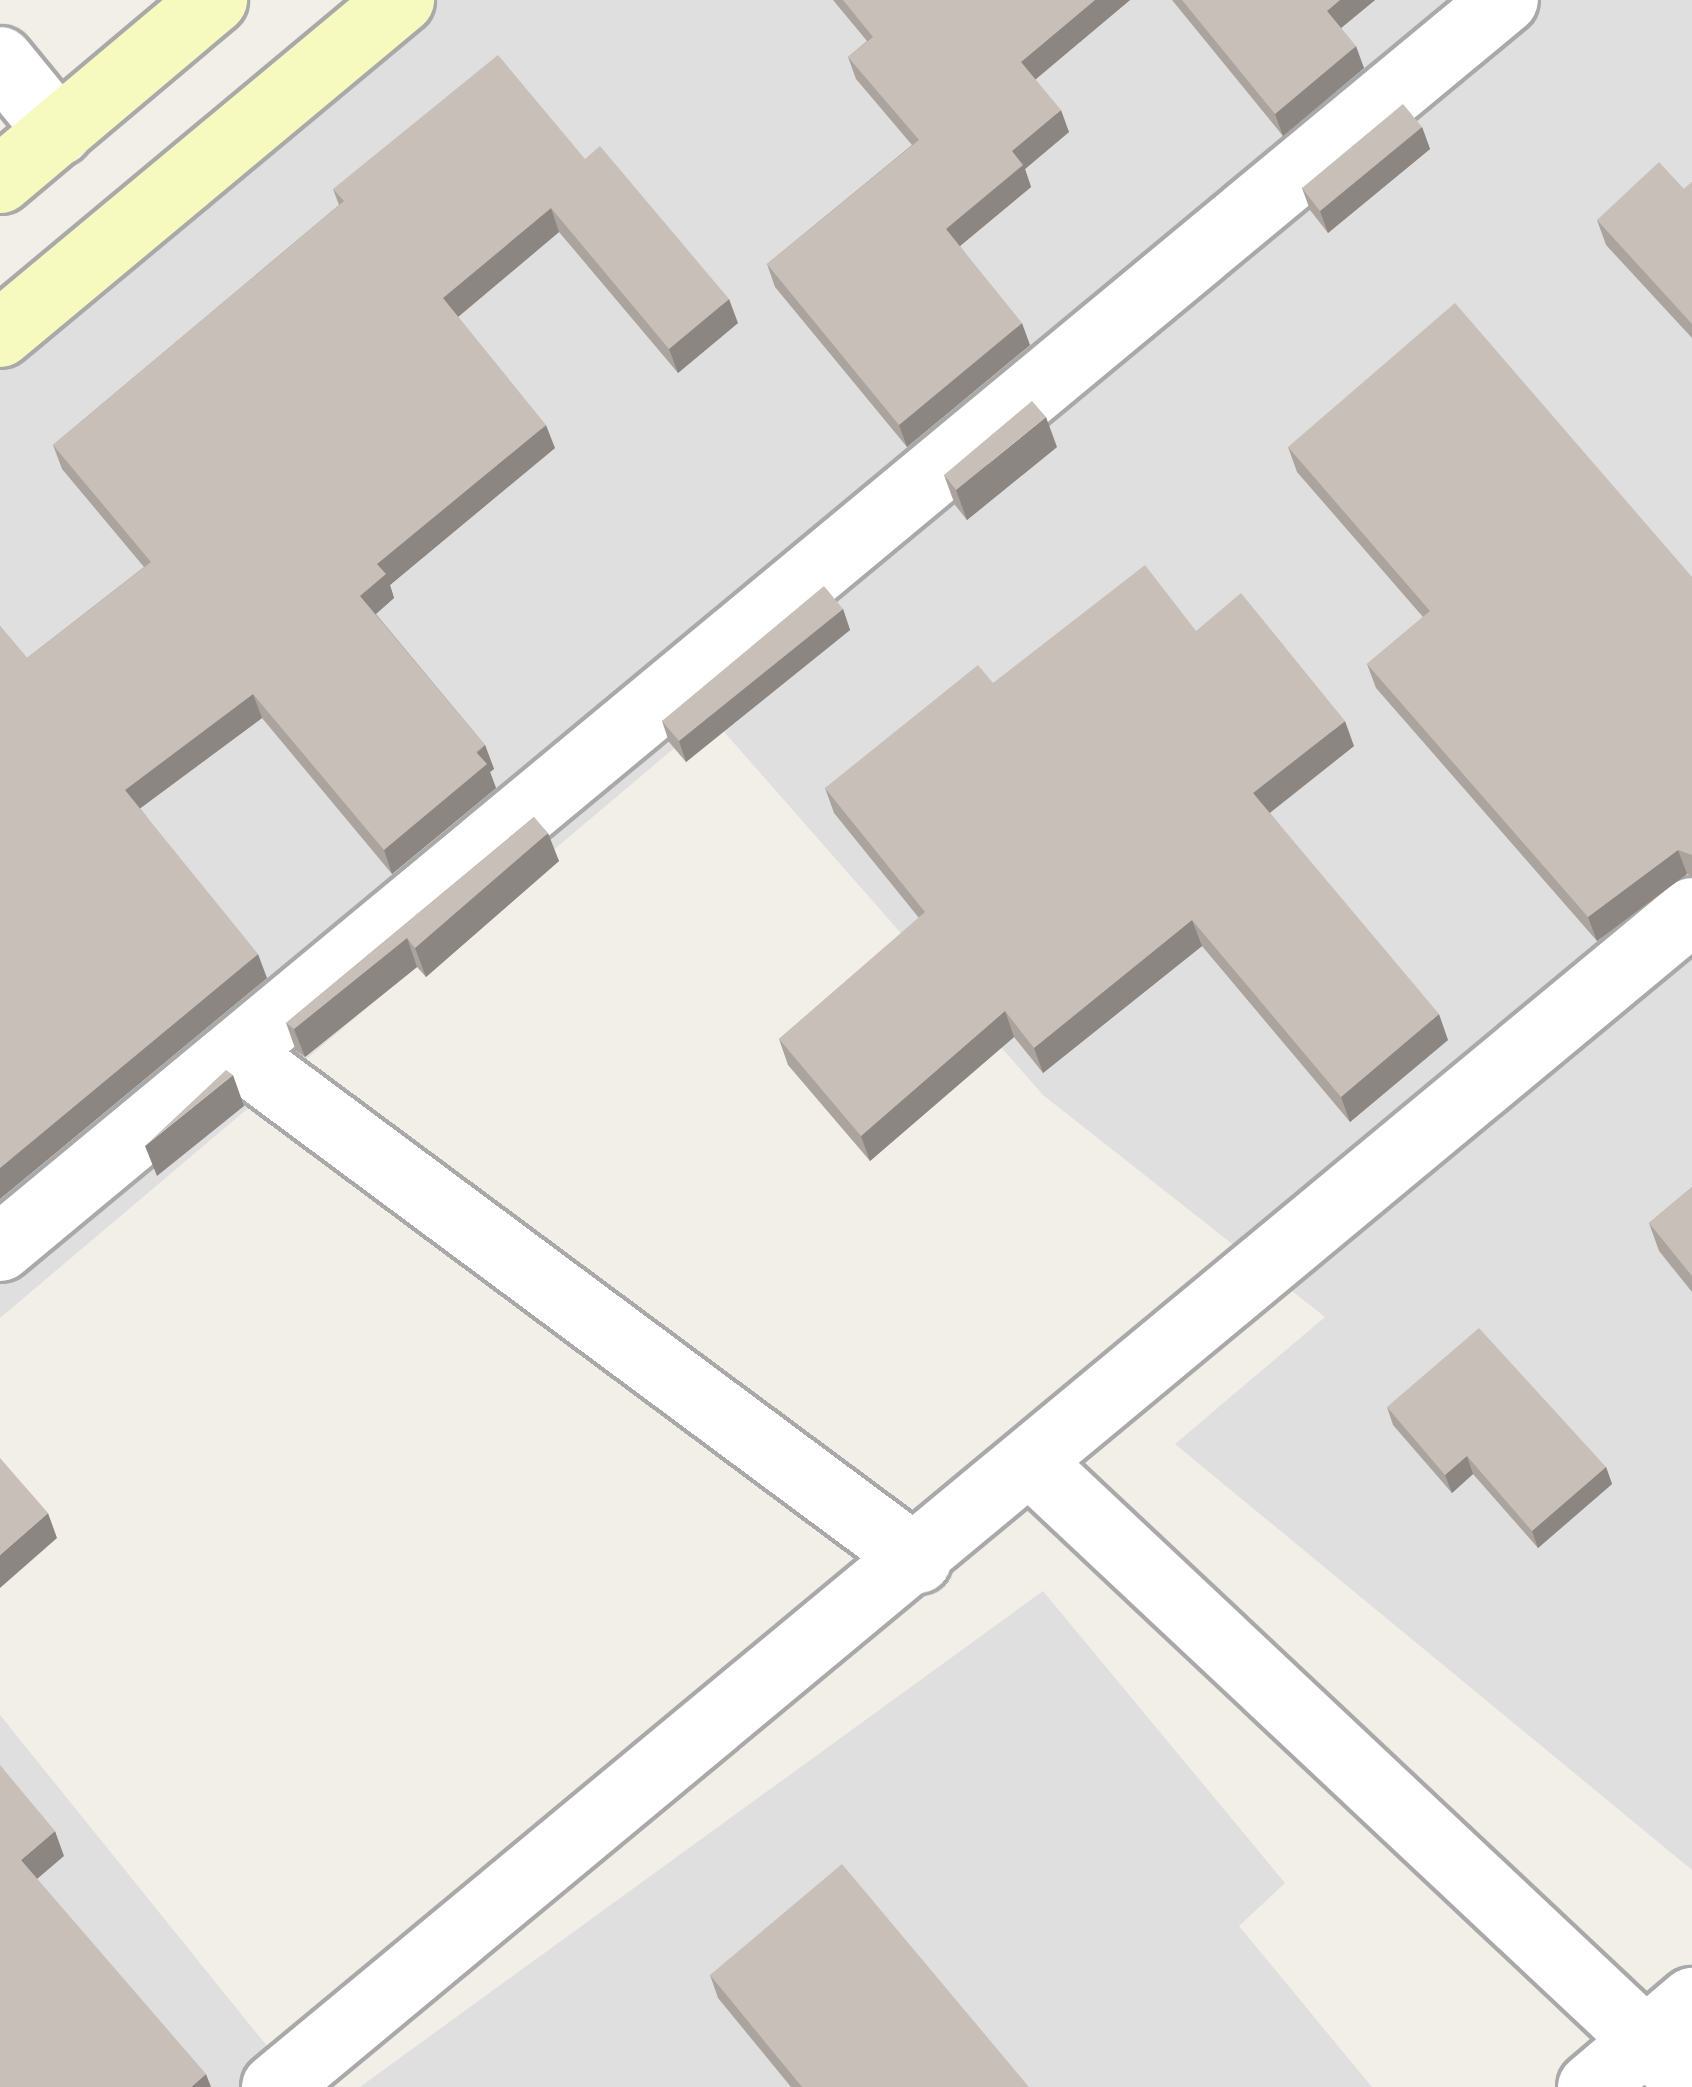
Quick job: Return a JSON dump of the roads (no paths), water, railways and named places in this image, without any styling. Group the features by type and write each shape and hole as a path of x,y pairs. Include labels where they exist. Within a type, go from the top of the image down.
{"main road":[{"path":"0,180 214,0"},
{"path":"0,334 401,0"}],"street":[{"path":"0,1248 1505,0"},
{"path":"0,60 59,132"},
{"path":"274,2087 1033,1465 1692,911"},
{"path":"236,1053 917,1561"},
{"path":"1033,1465 1677,2042 1591,2087"}]}
